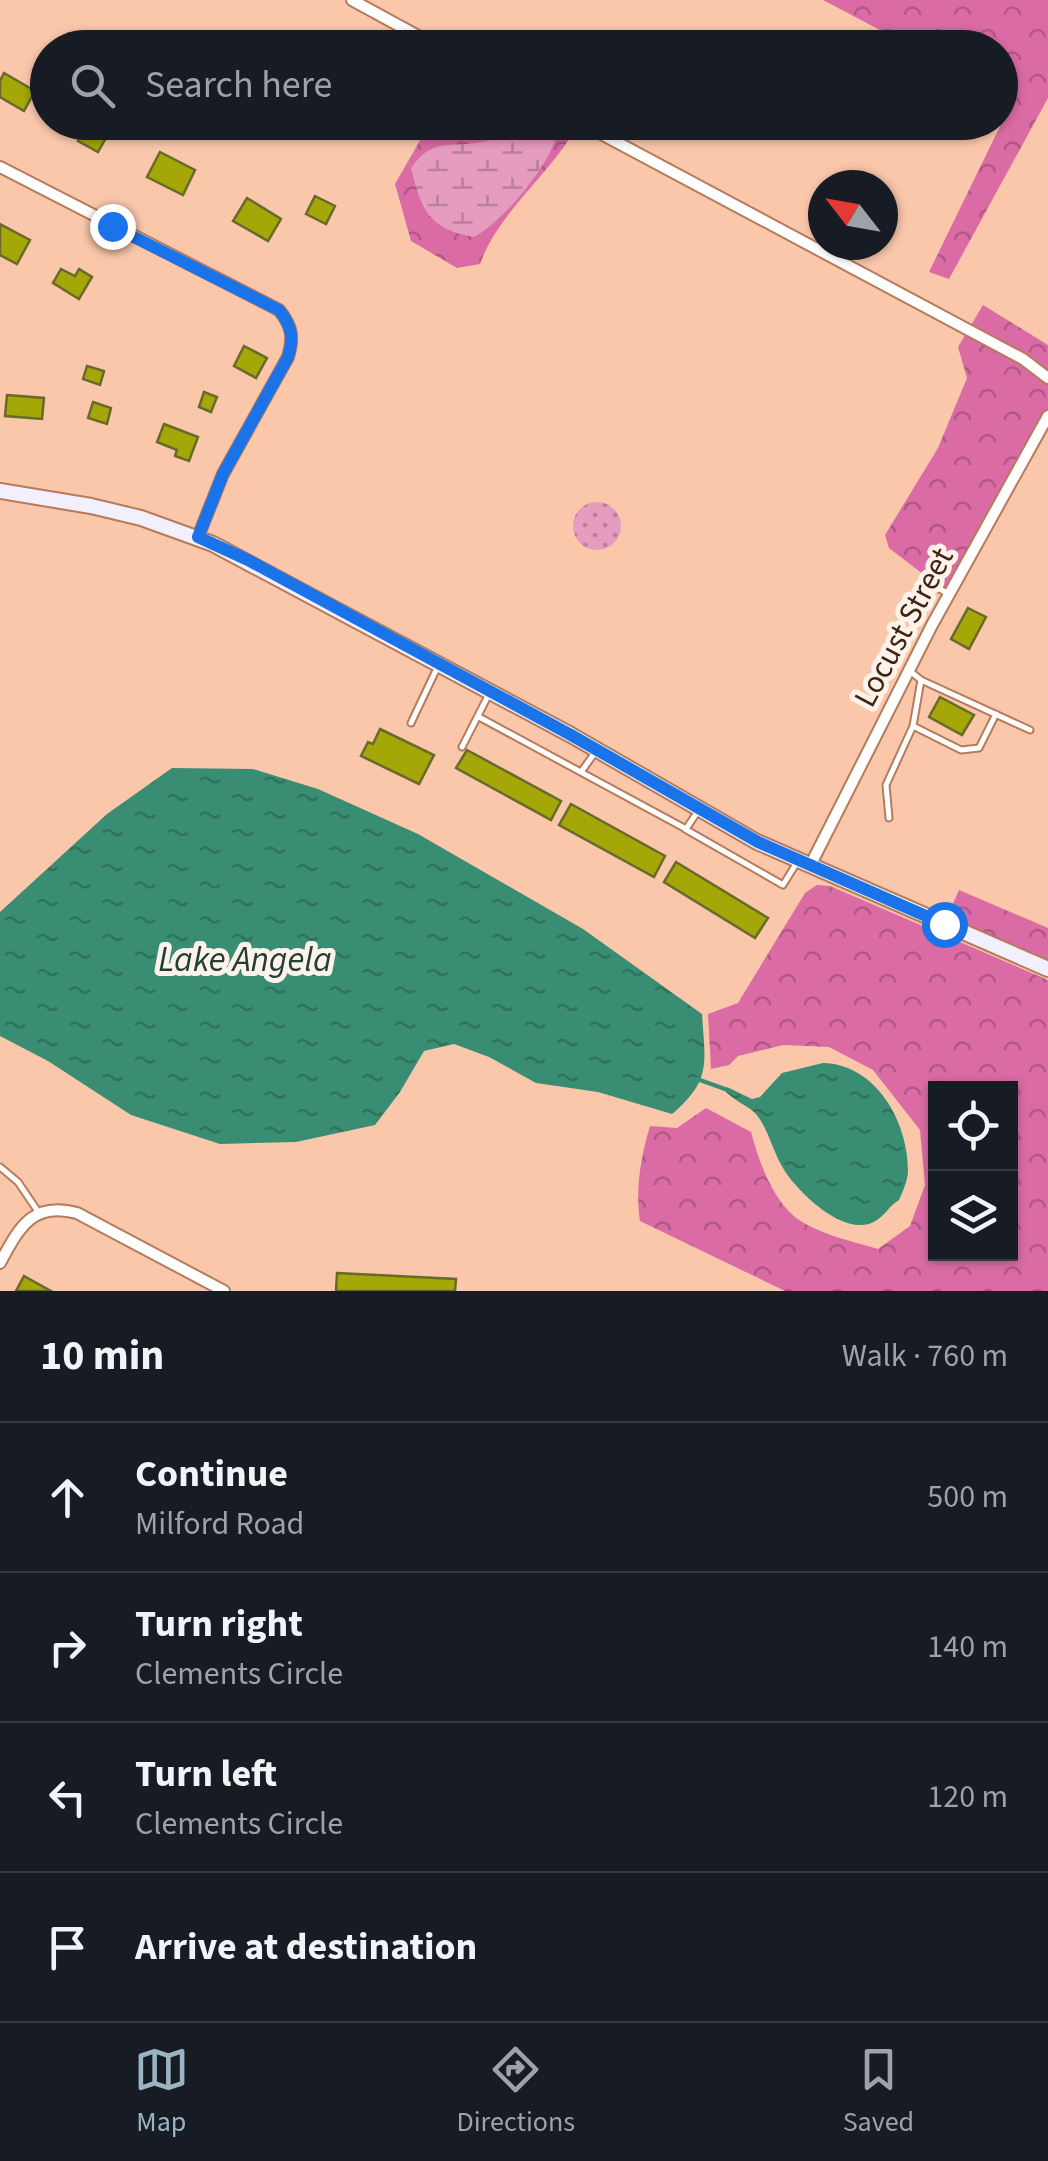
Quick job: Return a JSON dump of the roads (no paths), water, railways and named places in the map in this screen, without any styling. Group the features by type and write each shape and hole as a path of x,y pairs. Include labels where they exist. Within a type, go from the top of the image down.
{"street":[{"path":"352,0 407,30"},
{"path":"613,140 1023,359 1048,378"},
{"path":"0,167 279,310 290,327 292,345 288,357 223,474 198,537"},
{"name":"Locust Street","path":"804,863 1048,416"},
{"path":"0,492 91,506 198,537 248,560 804,863 1048,969"},
{"path":"0,1263 22,1225 39,1213 62,1209 77,1213 224,1291"}],"lane":[{"path":"934,586 949,594"},
{"path":"411,723 439,664"},
{"path":"909,669 921,680 1030,730"},
{"path":"889,818 886,785 914,726 921,680"},
{"path":"462,747 490,692"},
{"path":"914,726 962,750 979,748 996,714"},
{"path":"479,718 783,885 804,863"},
{"path":"582,772 596,750"},
{"path":"686,829 700,809"},
{"path":"0,1167 18,1182 39,1213"}],"water":[{"name":"Lake Angela","path":"172,768 253,769 318,789 418,834 583,929 702,1014 703,1070 694,1091 672,1114 598,1092 536,1083 489,1057 454,1044 424,1051 375,1125 296,1142 220,1144 131,1115 48,1061 0,1036 0,912 107,814"},
{"path":"823,1063 859,1073 873,1085 895,1115 907,1152 906,1182 899,1200 880,1218 865,1225 838,1219 811,1201 783,1168 760,1119 724,1090 727,1087 752,1099 760,1097 782,1073"}],"waterway":[{"path":"697,1079 725,1089"}]}
